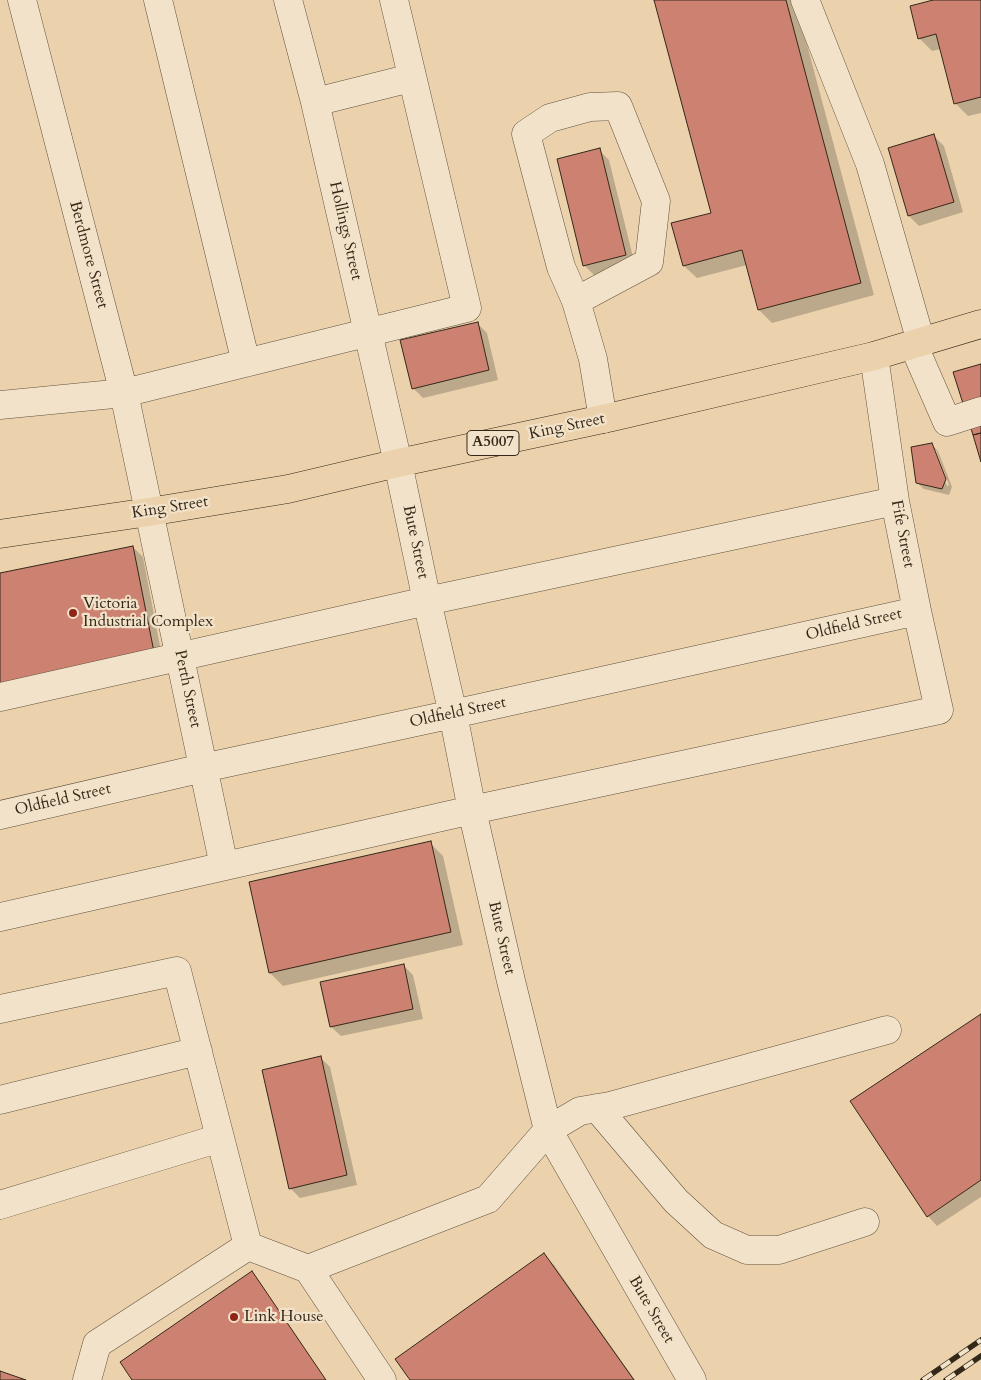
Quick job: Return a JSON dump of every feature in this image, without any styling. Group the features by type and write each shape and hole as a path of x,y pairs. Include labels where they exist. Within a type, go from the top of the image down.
{"main road":[{"name":"King Street","path":"0,534 288,489 874,356 981,324"}],"street":[{"name":"Berdmore Street","path":"22,0 124,393 149,512"},
{"path":"158,0 246,363"},
{"name":"Hollings Street","path":"288,0 315,102 398,463"},
{"path":"0,405 124,393 467,308 394,0"},
{"path":"806,0 870,164 917,343 947,422 981,411"},
{"path":"315,102 411,78"},
{"path":"576,301 649,262 656,201 618,106 590,108 550,118 526,134 561,267 576,301 593,359 603,419"},
{"name":"Fife Street","path":"472,810 939,710 896,501 874,356"},
{"name":"Bute Street","path":"398,463 472,810 548,1130 692,1380"},
{"path":"0,697 427,601 896,501"},
{"name":"Perth Street","path":"149,512 224,866"},
{"name":"Oldfield Street","path":"0,815 203,768 917,610"},
{"path":"0,916 472,810"},
{"path":"0,1008 177,971 248,1246"},
{"path":"308,1269 488,1199 548,1130 580,1111 610,1106 887,1030"},
{"path":"0,1100 198,1051"},
{"path":"597,1108 676,1201 713,1235 747,1250 779,1250 865,1222"},
{"path":"0,1205 220,1138"},
{"path":"248,1246 308,1269 382,1380"},
{"path":"87,1380 97,1344 248,1246"}],"building":[{"path":"654,0 786,0 861,283 758,310 742,250 683,266 671,223 711,213"},
{"path":"933,0 981,0 981,97 954,104 936,34 918,39 910,6"},
{"path":"934,134 954,202 908,216 888,148"},
{"path":"600,148 626,255 583,266 557,159"},
{"path":"478,322 489,370 412,389 400,340"},
{"path":"981,364 981,433 973,435 953,372"},
{"path":"981,433 981,462 973,435"},
{"path":"932,443 946,479 942,489 916,483 911,447"},
{"name":"Victoria Industrial Complex","path":"133,546 154,652 0,684 0,573"},
{"path":"431,841 451,932 269,973 249,882"},
{"path":"404,964 413,1009 330,1027 320,982"},
{"path":"981,1014 981,1180 927,1217 850,1101"},
{"path":"321,1056 347,1175 289,1189 262,1070"},
{"path":"544,1253 634,1380 410,1380 395,1359"},
{"name":"Link House","path":"252,1271 326,1380 132,1380 120,1362"},
{"path":"0,1371 26,1380 0,1380"}],"railway":[{"path":"923,1380 981,1340"},
{"path":"946,1380 981,1356"}],"place":[{"name":"Victoria Industrial Complex","path":"73,613"},
{"name":"Link House","path":"234,1317"}]}
